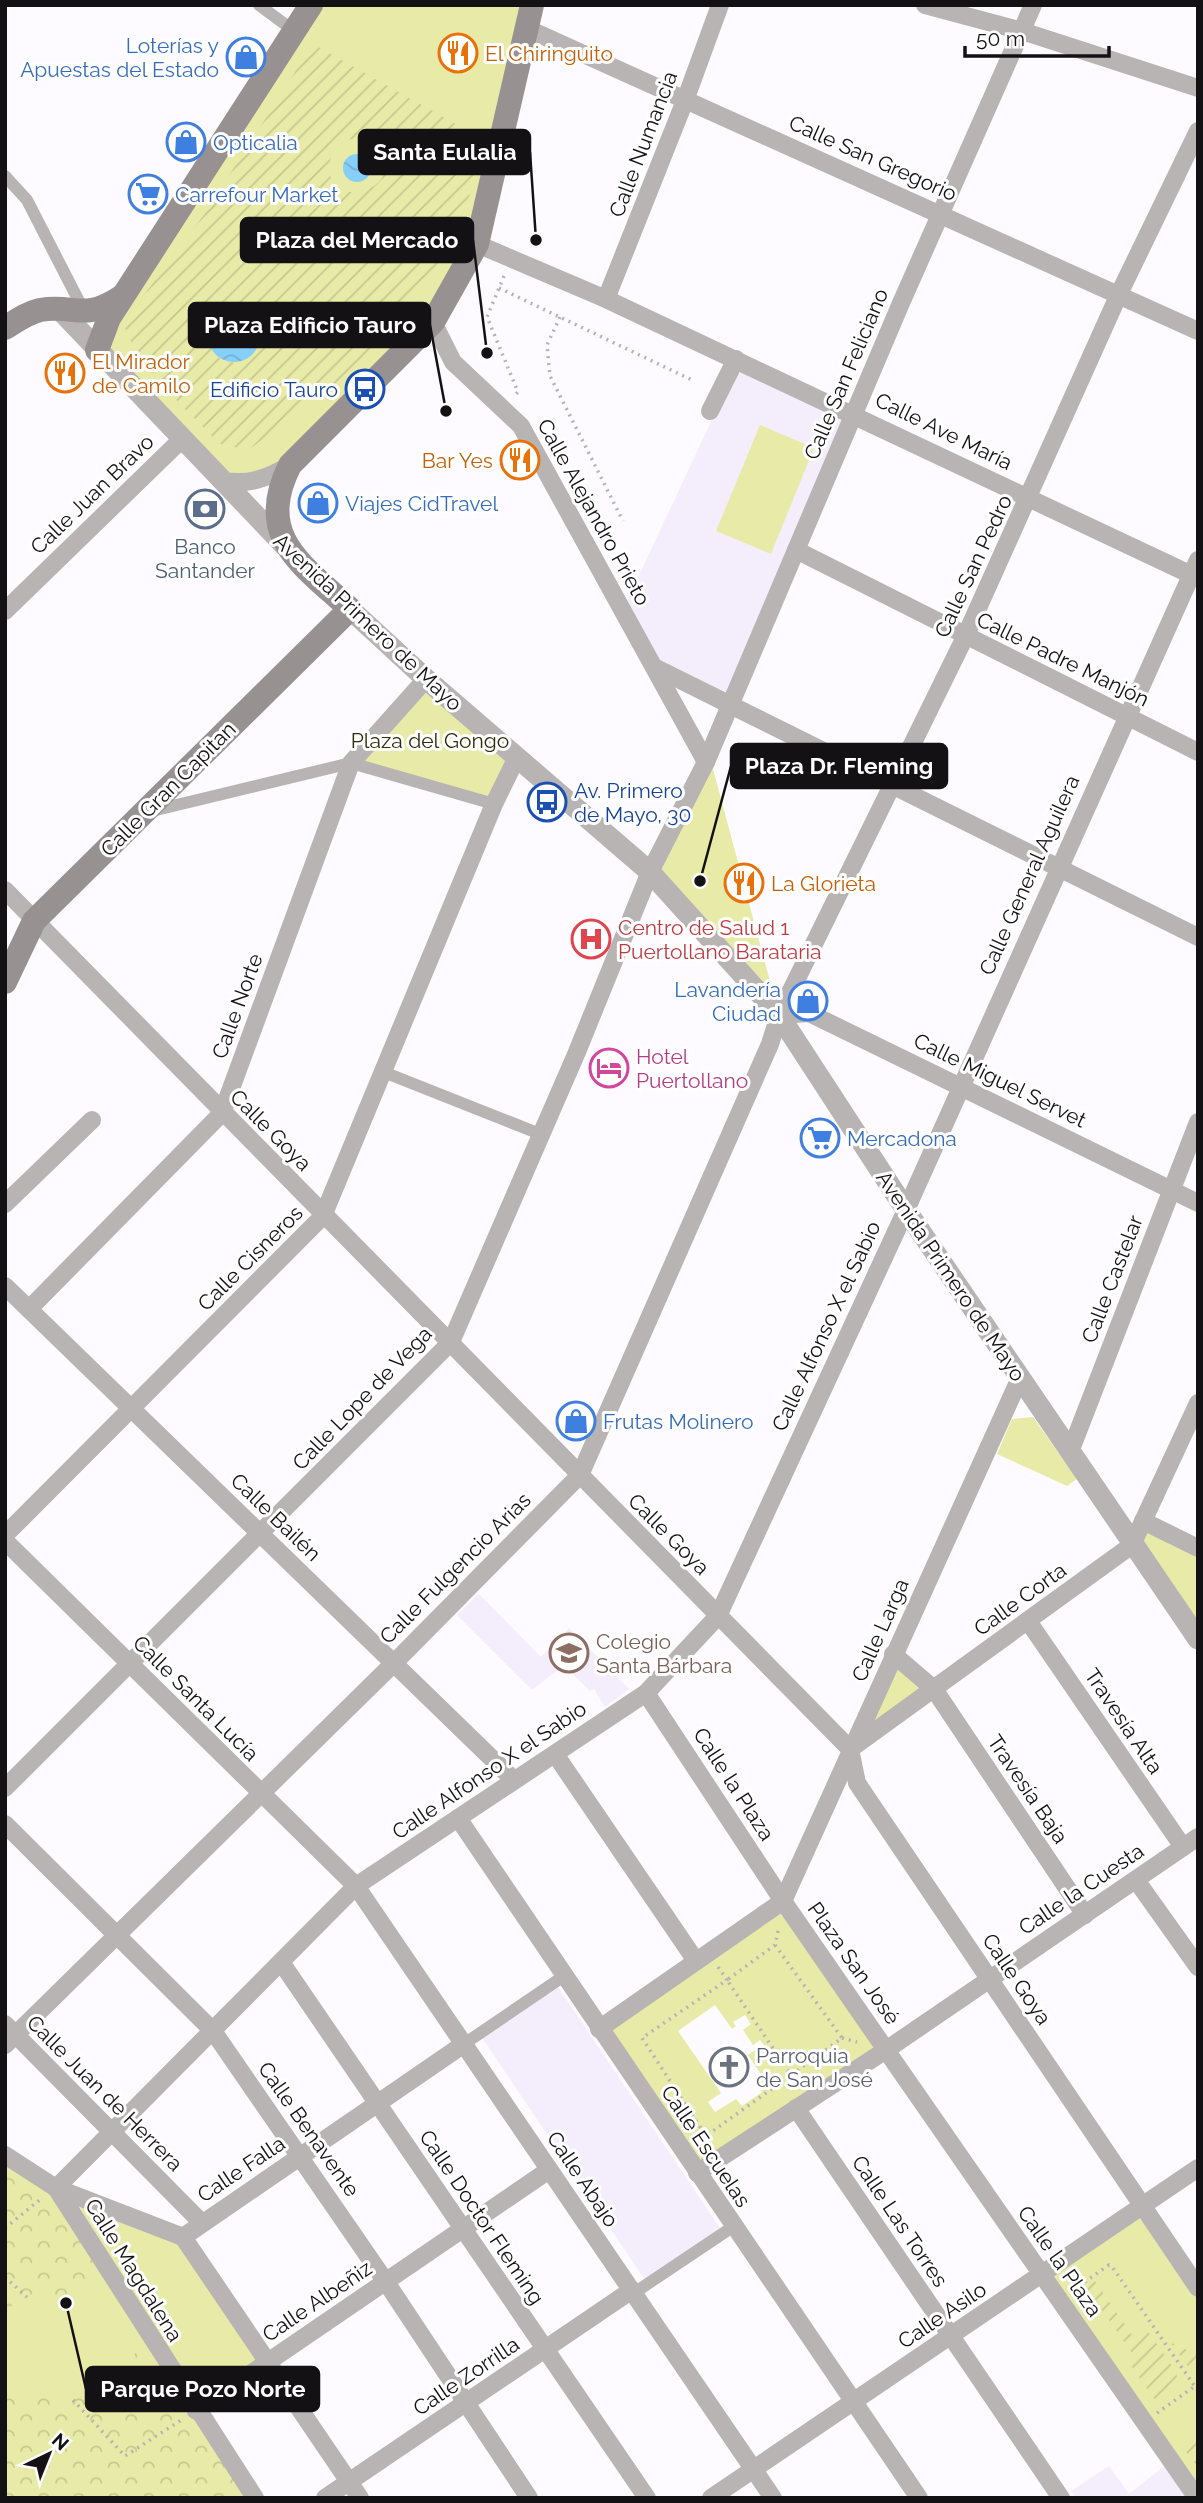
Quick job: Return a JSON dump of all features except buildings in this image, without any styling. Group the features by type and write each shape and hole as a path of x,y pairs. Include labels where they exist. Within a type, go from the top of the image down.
{"main road":[{"path":"97,351 102,331 124,295 311,5"},
{"path":"285,546 278,524 277,505 290,466 433,321 477,244 532,5"},
{"path":"5,328 33,312 60,310 85,313 103,308 124,295"},
{"name":"Avenida Primero de Mayo","path":"285,546 350,609"},
{"name":"Calle Gran Capitan","path":"5,982 34,921 350,609"}],"street":[{"path":"259,5 294,32"},
{"name":"Calle Numancia","path":"606,299 720,5"},
{"name":"Calle San Feliciano","path":"650,872 706,762 854,414 1033,5"},
{"path":"928,6 1022,31 1198,88"},
{"name":"Calle San Gregorio","path":"527,30 686,98 1198,331"},
{"name":"Calle San Pedro","path":"779,1015 965,637 1030,498 1119,294 1198,131"},
{"path":"5,176 27,200 85,313"},
{"name":"Calle Ave María","path":"477,244 606,299 1030,498 1195,571"},
{"name":"Avenida Primero de Mayo","path":"60,310 181,440 285,546"},
{"name":"Calle Alejandro Prieto","path":"433,321 453,362 522,426 706,762"},
{"path":"710,411 736,359"},
{"name":"Calle Juan Bravo","path":"5,611 181,440"},
{"path":"220,480 235,483 256,481 290,466"},
{"name":"Calle Padre Manjón","path":"796,550 1198,752"},
{"name":"Calle General Aguilera","path":"906,1210 1126,715 1195,571"},
{"name":"Avenida Primero de Mayo","path":"350,609 426,679 650,872 779,1015 906,1210 1198,1639"},
{"path":"654,667 1198,937"},
{"name":"Calle Norte","path":"29,1309 222,1113 351,763 426,679"},
{"name":"Calle Cisneros","path":"5,1535 323,1216 381,1071 494,804 517,757"},
{"path":"146,813 351,763 494,804"},
{"name":"Calle Lope de Vega","path":"5,1788 451,1342 650,872"},
{"name":"Calle Goya","path":"5,890 850,1749 857,1783 1198,2288"},
{"name":"Calle Miguel Servet","path":"779,1015 809,1013 1198,1203"},
{"name":"Calle Fulgencio Arias","path":"9,2035 117,1935 261,1794 580,1475 770,1044 779,1015"},
{"path":"381,1071 540,1134"},
{"path":"5,1204 92,1120"},
{"name":"Calle Castelar","path":"1070,1452 1198,1122"},
{"name":"Calle Alfonso X el Sabio","path":"56,2188 355,1886 646,1693 718,1616 906,1210"},
{"name":"Calle Bailén","path":"5,1286 514,1780"},
{"name":"Calle Larga","path":"783,1901 1020,1378"},
{"path":"1132,1545 1198,1404"},
{"path":"1145,1517 1198,1548"},
{"name":"Calle Santa Lucía","path":"5,1541 355,1886"},
{"name":"Calle Corta","path":"850,1749 1132,1545"},
{"name":"Travesía Alta","path":"1028,1621 1190,1842"},
{"name":"Travesía Baja","path":"894,1654 934,1689 1085,1915"},
{"name":"Calle la Plaza","path":"646,1693 783,1901"},
{"path":"555,1754 696,1961"},
{"name":"Calle Escuelas","path":"458,1818 919,2498"},
{"name":"Calle Benavente","path":"5,1824 213,2031 386,2282 529,2498"},
{"name":"Calle la Cuesta","path":"886,2050 1190,1842"},
{"path":"1136,1880 1198,1967"},
{"name":"Calle Abajo","path":"355,1886 774,2498"},
{"name":"Plaza San José","path":"599,2029 783,1901 886,2050 697,2173"},
{"name":"Calle Doctor Fleming","path":"281,1962 647,2498"},
{"path":"464,2044 564,1976"},
{"name":"Calle Juan de Herrera","path":"9,2035 112,2132 202,2223"},
{"name":"Calle Falla","path":"183,2237 464,2044"},
{"name":"Calle la Plaza","path":"886,2050 1197,2498"},
{"name":"Calle Las Torres","path":"796,2108 1061,2498"},
{"name":"Calle Magdalena","path":"5,2155 56,2188 183,2237"},
{"name":"Calle Asilo","path":"711,2498 1198,2168"},
{"name":"Calle Albeñiz","path":"196,2411 549,2170"},
{"name":"Calle Magdalena","path":"56,2188 196,2411"},
{"path":"633,2292 734,2226"},
{"path":"183,2237 360,2498"},
{"name":"Calle Zorrilla","path":"325,2498 633,2292"},
{"path":"196,2411 255,2498"}],"path":[{"path":"502,408 518,392 487,317 512,258"},
{"path":"499,288 692,380"},
{"path":"560,317 547,345 550,376 623,521"},
{"path":"775,1945 842,2038 706,2136 642,2038 727,1980 775,1945"},
{"path":"727,1980 791,2075"},
{"path":"5,2228 56,2188"},
{"path":"1060,2299 1109,2265 1198,2391"},
{"path":"5,2277 30,2300"},
{"path":"1144,2421 1196,2385"},
{"path":"73,2400 125,2456 196,2411"}],"shaded area":[{"path":"738,364 847,416 729,696 657,661 626,603"},
{"name":"Colegio Santa Bárbara","path":"479,1594 541,1657 569,1628 629,1689 605,1707 594,1689 590,1691 564,1665 532,1690 457,1615"},
{"path":"556,1984 720,2228 645,2280 481,2036"},
{"path":"1167,2464 1189,2498 1076,2498 1071,2491 1109,2466 1129,2494"}],"green space":[{"path":"310,5 532,5 486,201 433,322 290,465 235,483 112,367 102,331"},
{"path":"313,44 484,140 471,191 452,237 428,280 399,319 366,355 329,389 248,450 220,444 179,403 136,353 123,323 203,216","holes":["351,139 370,142 383,158 385,172 378,183 366,190 352,192 339,189 331,179 330,161 333,153","231,310 240,311 245,360 236,363 220,359 208,330 216,316"]},
{"path":"760,425 814,448 771,554 716,531"},
{"name":"Plaza del Gongo","path":"426,679 517,757 494,804 351,763"},
{"path":"709,754 779,1015 650,872"},
{"path":"1033,1417 1077,1479 1067,1486 997,1454 1012,1419"},
{"path":"1143,1521 1198,1548 1198,1639 1132,1545"},
{"path":"893,1654 934,1689 850,1749"},
{"path":"783,1901 886,2050 697,2173 599,2029","holes":["715,2005 732,2029 736,2026 733,2022 745,2015 751,2024 743,2030 753,2045 760,2040 766,2048 758,2054 755,2050 748,2055 764,2079 757,2084 762,2092 742,2106 736,2099 715,2112 708,2102 721,2093 678,2031"]},
{"path":"5,2155 183,2237 267,2363 198,2410 5,2498"},
{"path":"5,2155 56,2188 104,2265 66,2294 13,2303 5,2320"},
{"path":"1142,2207 1198,2288 1198,2498 1042,2274"},
{"path":"1095,2281 1134,2338 1147,2330 1177,2373 1176,2385 1155,2400 1128,2361 1134,2356 1086,2287"},
{"path":"152,2341 255,2498 5,2498 5,2374 18,2390 66,2404"},
{"path":"1170,2342 1198,2355 1198,2370 1193,2373"},
{"path":"1198,2434 1198,2468 1182,2446"}],"water":[{"path":"357,154 367,158 371,168 367,178 357,182 347,178 343,168 347,158"},
{"path":"234,310 253,317 260,336 253,355 234,362 215,355 208,336 215,317"}],"place":[{"name":"El Chiringuito","path":"458,53"},
{"name":"Loterías y Apuestas del Estado","path":"246,57"},
{"name":"Opticalia","path":"186,142"},
{"name":"Carrefour Market","path":"148,194"},
{"name":"Santa Eulalia","path":"536,240"},
{"name":"Plaza del Mercado","path":"487,353"},
{"name":"El Mirador de Camilo","path":"65,373"},
{"name":"Edificio Tauro","path":"365,389"},
{"name":"Plaza Edificio Tauro","path":"446,411"},
{"name":"Bar Yes","path":"520,460"},
{"name":"Viajes CidTravel","path":"318,503"},
{"name":"Banco Santander","path":"205,509"},
{"name":"Av. Primero de Mayo, 30","path":"547,802"},
{"name":"Plaza Dr. Fleming","path":"700,881"},
{"name":"La Glorieta","path":"744,883"},
{"name":"Centro de Salud 1 Puertollano Barataria","path":"591,939"},
{"name":"Lavandería Ciudad","path":"808,1001"},
{"name":"Hotel Puertollano","path":"609,1068"},
{"name":"Mercadona","path":"820,1138"},
{"name":"Frutas Molinero","path":"576,1421"},
{"name":"Colegio Santa Bárbara","path":"569,1653"},
{"name":"Parroquia de San José","path":"729,2067"},
{"name":"Parque Pozo Norte","path":"66,2303"}]}
